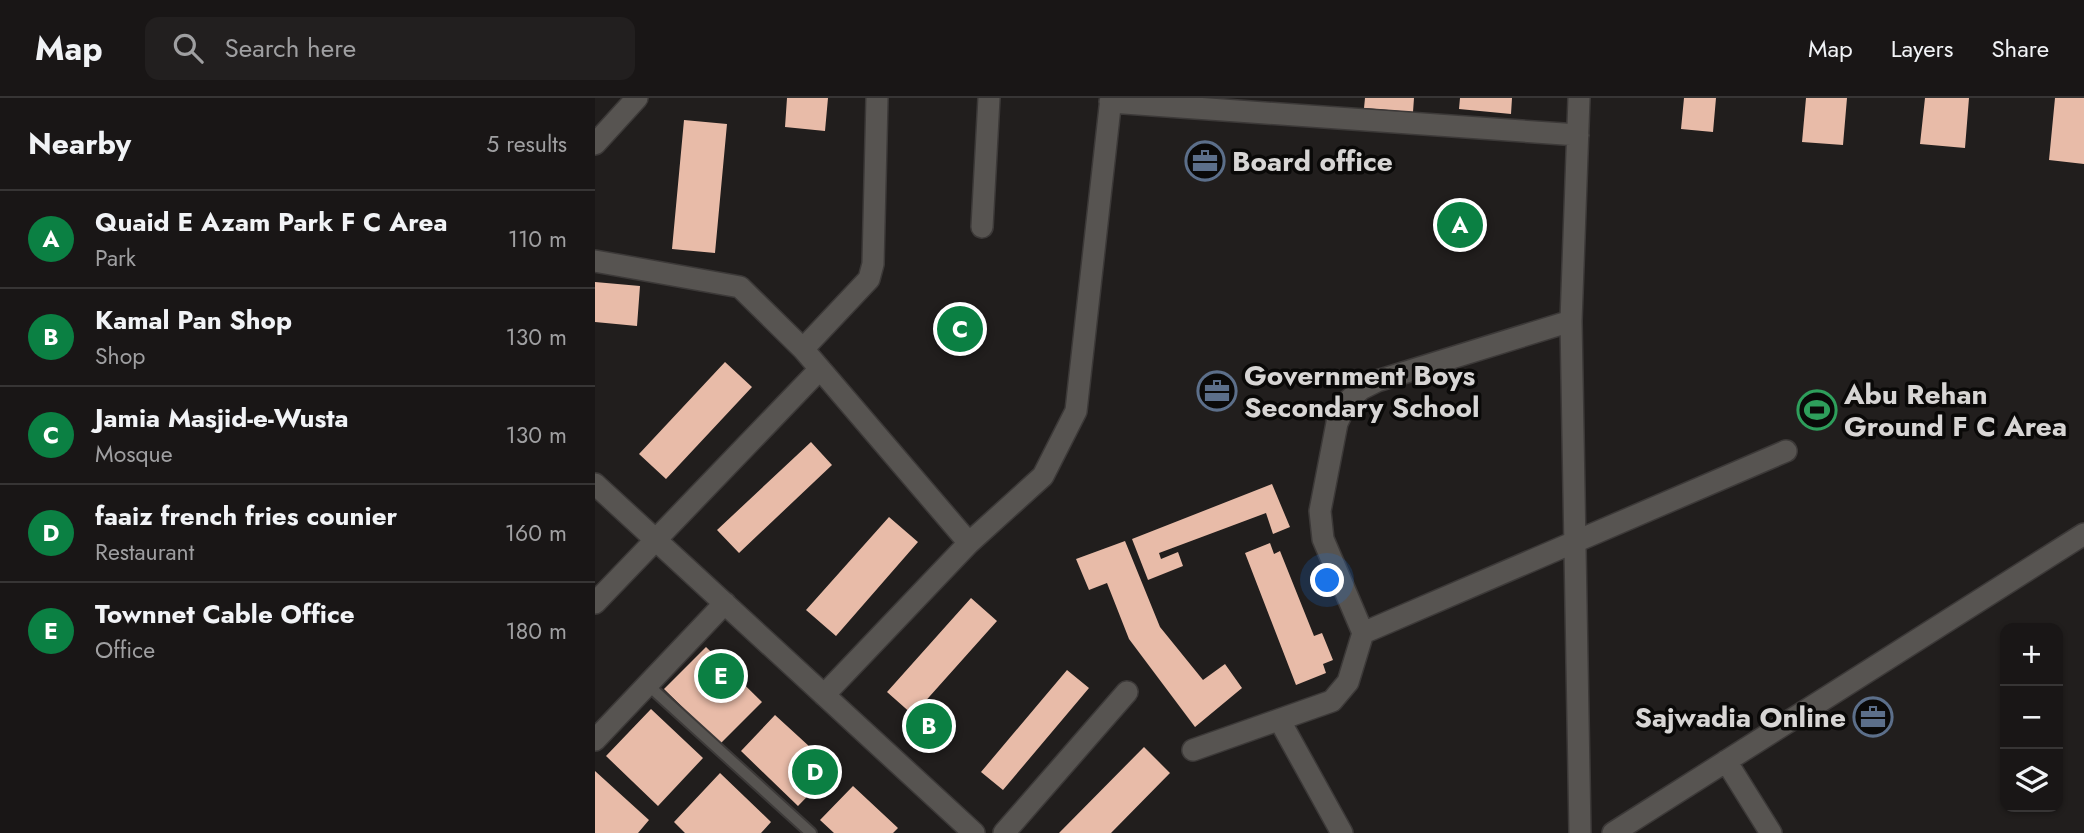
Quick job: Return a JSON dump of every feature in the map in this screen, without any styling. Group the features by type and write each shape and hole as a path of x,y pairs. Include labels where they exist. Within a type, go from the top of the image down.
{"street":[{"path":"595,144 637,98"},
{"path":"803,349 869,279 873,264 877,98"},
{"path":"982,227 989,98"},
{"path":"1579,98 1571,321 1577,542 1580,833"},
{"path":"824,695 969,543 1043,476 1076,411 1110,100 1338,108 1578,135"},
{"path":"595,261 740,287 803,349 969,543"},
{"path":"1193,750 1332,701 1348,682 1363,633 1320,526 1329,447 1347,402 1361,389 1377,382 1571,321"},
{"path":"595,603 654,538 820,369"},
{"path":"1363,633 1786,451"},
{"path":"595,484 974,833"},
{"path":"1613,833 2084,534"},
{"path":"595,740 725,603"},
{"path":"1004,833 1127,692"},
{"path":"1280,721 1342,833"},
{"path":"1726,761 1771,833"}],"lane":[{"path":"648,685 811,833"}],"building":[{"path":"787,98 828,98 825,131 785,127"},
{"path":"1365,98 1414,98 1413,112 1364,108"},
{"path":"1460,98 1512,98 1511,114 1459,109"},
{"path":"1684,98 1716,98 1713,132 1681,129"},
{"path":"1806,98 1847,98 1843,145 1802,142"},
{"path":"1925,98 1969,98 1965,148 1920,144"},
{"path":"2055,98 2084,98 2084,164 2049,160"},
{"path":"684,120 727,124 715,253 672,249"},
{"path":"595,282 640,286 637,326 595,322"},
{"path":"725,362 752,387 666,479 639,454"},
{"path":"811,442 832,465 739,553 717,530"},
{"path":"1272,484 1290,527 1273,534 1266,513 1159,553 1161,559 1178,552 1183,566 1148,580 1132,539"},
{"path":"889,517 918,542 836,636 806,610"},
{"path":"1125,541 1160,627 1203,680 1225,664 1242,688 1195,727 1129,639 1107,583 1089,590 1076,559"},
{"path":"1270,543 1274,554 1280,551 1314,636 1322,633 1333,660 1323,664 1326,673 1296,685 1245,553"},
{"path":"971,598 997,621 913,715 887,692"},
{"path":"706,647 762,702 720,744 664,689"},
{"path":"1067,670 1089,688 1003,790 981,772"},
{"path":"651,709 703,758 658,806 606,756"},
{"path":"775,715 834,769 798,806 741,751"},
{"path":"1144,747 1170,773 1111,833 1059,833"},
{"path":"595,771 649,820 638,833 595,833"},
{"path":"720,773 771,822 761,833 685,833 674,822"},
{"path":"853,786 898,828 893,833 834,833 820,820"}],"place":[{"name":"Board office","path":"1205,161"},
{"name":"Quaid E Azam Park F C Area","path":"1460,225"},
{"name":"Jamia Masjid-e-Wusta","path":"960,329"},
{"name":"Government Boys Secondary School","path":"1217,391"},
{"name":"Abu Rehan Ground F C Area","path":"1817,410"},
{"name":"Townnet Cable Office","path":"721,676"},
{"name":"Sajwadia Online","path":"1873,717"},
{"name":"Kamal Pan Shop","path":"929,726"},
{"name":"faaiz french fries counier","path":"815,772"}]}
